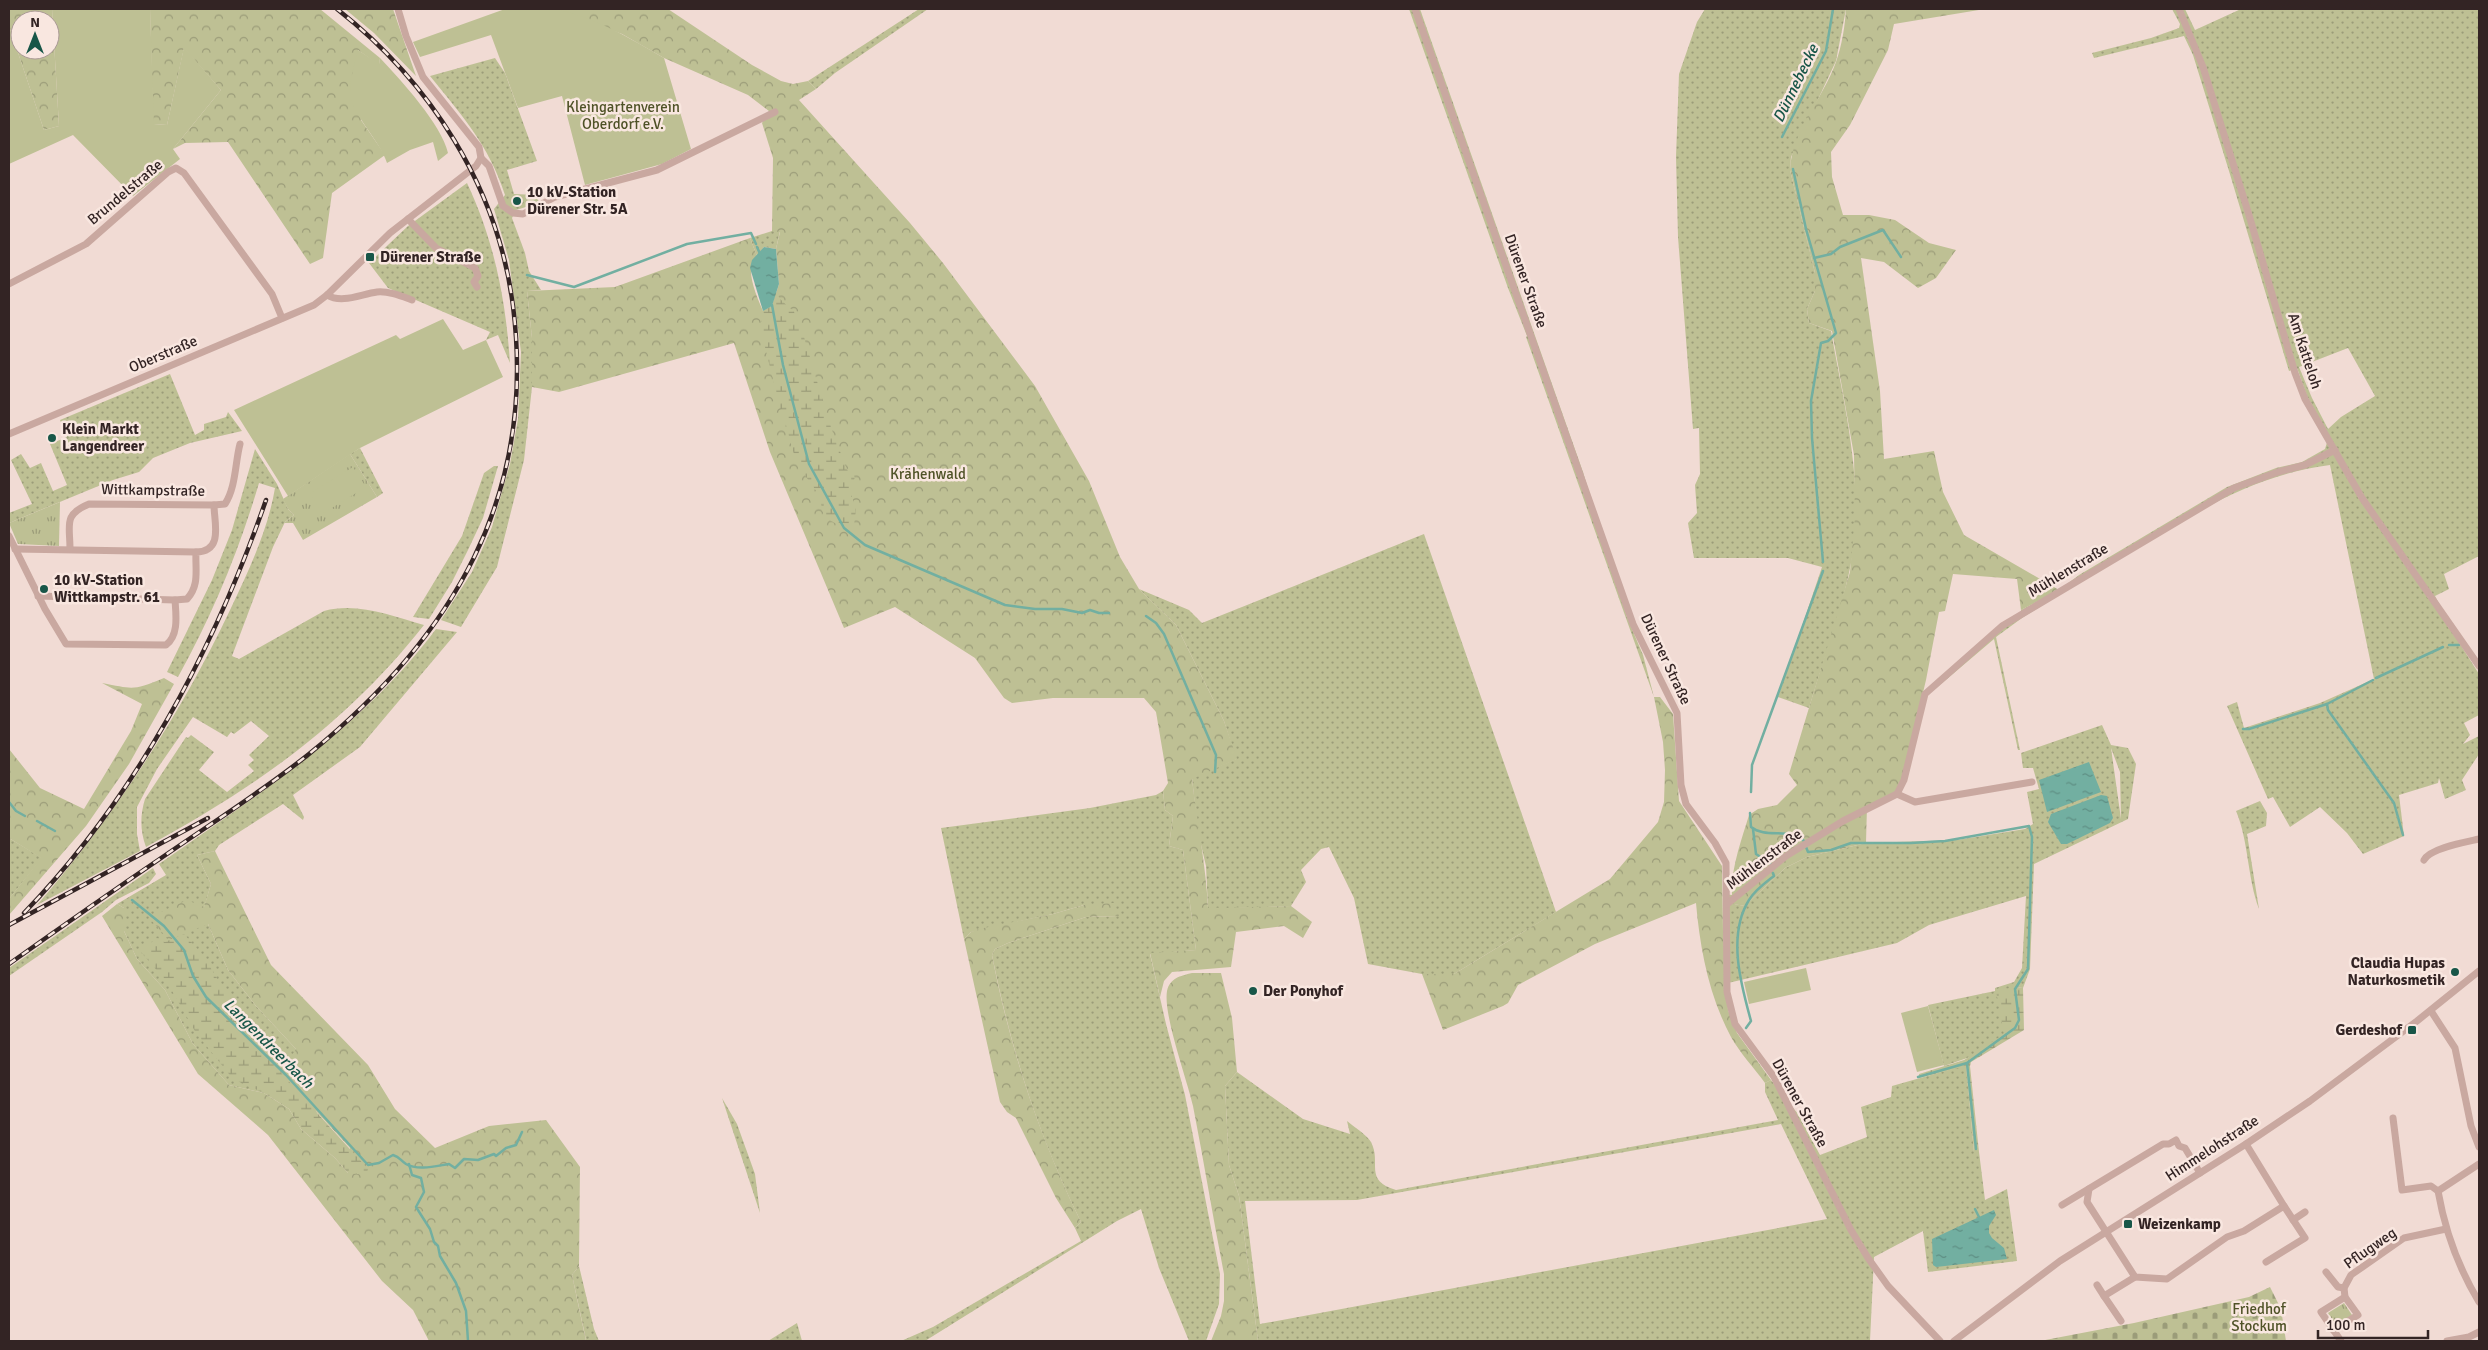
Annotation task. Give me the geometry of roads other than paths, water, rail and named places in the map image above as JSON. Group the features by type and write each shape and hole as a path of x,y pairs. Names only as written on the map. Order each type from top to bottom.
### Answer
{"street":[{"path":"398,9 406,36 424,77 479,147 481,158 489,166 504,206 513,213 523,214 555,197 657,170 775,112"},
{"name":"Dürener Straße","path":"1415,9 1633,624 1677,714 1684,798 1693,816 1715,843 1726,863 1727,992 1735,1024 1774,1077 1851,1230 1868,1258 1888,1286 1940,1341"},
{"name":"Am Katteloh","path":"2179,9 2203,67 2295,373 2305,399 2367,505 2479,666"},
{"name":"Oberstraße","path":"9,434 314,305 327,295 373,247 476,166 481,158"},
{"name":"Brundelstraße","path":"9,284 86,244 168,172 176,168 184,173 272,294 282,318"},
{"path":"408,219 436,248 475,268 478,276 474,282 477,287"},
{"path":"327,295 339,299 378,292 412,300"},
{"name":"Wittkampstraße","path":"70,549 70,515 74,510 89,504 225,504 233,486 234,468 240,444"},
{"name":"Mühlenstraße","path":"1727,904 1786,856 1843,821 1897,794 1904,780 1925,694 2002,626 2234,488 2278,472 2305,465 2335,450"},
{"name":"Wittkampstraße","path":"196,552 208,549 215,541 217,523 214,505"},
{"path":"9,536 38,596 66,644 162,646 169,644 176,622 175,600"},
{"path":"15,549 196,552 198,575 194,588 187,599 38,596"},
{"path":"1897,794 1915,802 2032,782"},
{"path":"2424,860 2426,855 2479,839"},
{"name":"Himmelohstraße","path":"1954,1341 2032,1280 2104,1232 2246,1144 2334,1084 2479,971"},
{"path":"2430,1011 2455,1048 2471,1126 2479,1147"},
{"path":"2393,1118 2402,1190 2431,1186 2438,1191 2453,1252 2479,1302"},
{"path":"2062,1205 2162,1144 2169,1144 2176,1140 2179,1146 2185,1148 2200,1173"},
{"path":"2246,1144 2305,1238 2266,1262"},
{"path":"2438,1191 2479,1164"},
{"path":"2089,1188 2087,1202 2104,1232 2135,1277"},
{"path":"2104,1296 2135,1277 2167,1279 2227,1237 2244,1231 2284,1206"},
{"path":"2293,1220 2305,1212"},
{"name":"Pflugweg","path":"2333,1330 2358,1316 2345,1297 2344,1288 2351,1275 2404,1238 2446,1229"},
{"name":"Pflugweg","path":"2326,1272 2338,1287 2344,1288"},
{"path":"2097,1285 2121,1320"},
{"path":"2341,1341 2321,1312 2345,1297"},
{"path":"2447,1341 2469,1337 2479,1332"}],"water":[{"path":"764,247 776,249 779,284 772,306 763,311 750,268 752,260"},
{"path":"2089,762 2101,792 2047,812 2039,780"},
{"path":"2101,795 2107,796 2113,818 2110,823 2067,844 2061,844 2048,822 2051,814"},
{"path":"1994,1210 1996,1215 1989,1226 1989,1233 2004,1248 2007,1259 1936,1267 1933,1265 1932,1239"}],"waterway":[{"name":"Dünnebecke","path":"1782,137 1826,51 1833,9"},
{"path":"1793,169 1806,229 1836,333 1828,341 1821,343 1811,401 1812,438 1823,562"},
{"path":"1814,258 1831,254 1840,247 1883,230 1901,257"},
{"path":"527,275 574,287 687,244 751,233 756,244"},
{"path":"757,247 761,256"},
{"path":"772,305 783,365 809,464 844,528 865,545 1005,605 1035,609 1062,609 1082,613 1090,610 1099,613 1109,613"},
{"path":"1751,792 1752,765 1823,571"},
{"path":"1146,616 1156,623 1164,634 1216,755 1215,772"},
{"path":"2449,645 2459,645"},
{"path":"2376,678 2443,647"},
{"path":"2243,729 2249,729 2327,704 2373,680"},
{"path":"2327,704 2328,710 2394,803 2403,835"},
{"name":"Langendreerbach","path":"9,802 16,811 25,816"},
{"path":"1750,813 1751,827 1764,832 1792,835 1804,841"},
{"name":"Langendreerbach","path":"37,821 55,831"},
{"path":"1806,847 1808,852 1831,850 1851,843 1945,841 2029,826 2032,837 2028,969 2015,989 2019,1020 2015,1028 1967,1063 1918,1077"},
{"path":"1753,829 1756,854 1771,864"},
{"path":"1746,1028 1751,1021 1740,976 1737,944 1739,929 1742,914 1751,896 1774,876 1773,873"},
{"name":"Langendreerbach","path":"132,900 164,926 184,950 193,976 206,997 286,1075 368,1165 379,1163 393,1155 411,1166 427,1167 449,1164 455,1168 464,1159 478,1160 494,1154 496,1156 506,1148 516,1145 522,1132"},
{"path":"1967,1063 1976,1149"},
{"name":"Langendreerbach","path":"409,1164 412,1175 421,1178 424,1192 416,1207 430,1229 434,1242 438,1246 440,1256 456,1283 466,1311 468,1341"},
{"path":"1975,1209 1980,1219"}],"railway":[{"path":"9,964 275,780 309,754 360,709 405,661 443,611 474,557 497,500 512,440 517,375 513,306 505,262 492,220 475,179 454,140 430,104 402,69 371,38 337,9"},
{"path":"24,913 64,868 101,821 136,771 167,720 222,612 266,500"},
{"path":"9,925 208,818"}],"place":[{"name":"10 kV-Station Dürener Str. 5A","path":"517,201"},
{"name":"Dürener Straße","path":"370,257"},
{"name":"Klein Markt Langendreer","path":"52,438"},
{"name":"10 kV-Station Wittkampstr. 61","path":"44,589"},
{"name":"Claudia Hupas Naturkosmetik","path":"2455,972"},
{"name":"Der Ponyhof","path":"1253,991"},
{"name":"Gerdeshof","path":"2412,1030"},
{"name":"Weizenkamp","path":"2128,1224"}],"park label":[{"name":"Kleingartenverein Oberdorf e.V.","path":"623,116"},
{"name":"Krähenwald","path":"928,474"},
{"name":"Friedhof Stockum","path":"2259,1318"}]}
